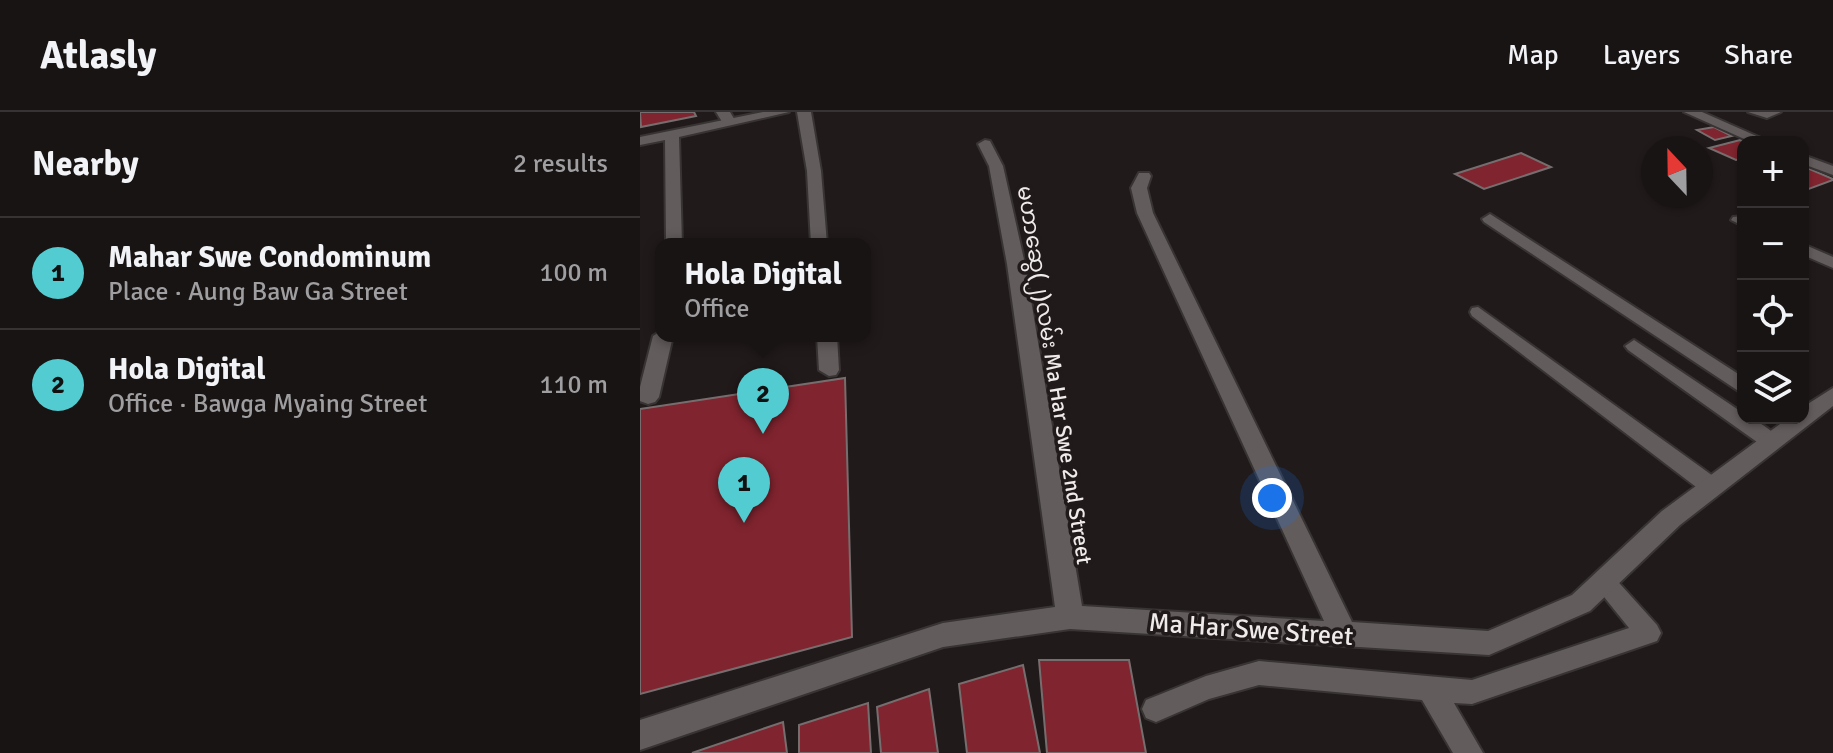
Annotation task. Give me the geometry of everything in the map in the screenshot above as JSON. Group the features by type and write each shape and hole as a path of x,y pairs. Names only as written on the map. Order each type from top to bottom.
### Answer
{"street":[{"path":"640,141 726,117 782,112"},
{"path":"804,112 814,171 819,238"},
{"path":"1691,112 1749,136"},
{"path":"672,134 674,238"},
{"name":"မဟာဆွေ(၂)လမ်း Ma Har Swe 2nd Street","path":"985,144 996,166 1016,264 1070,617"},
{"path":"1809,161 1833,171"},
{"path":"1144,176 1139,188 1145,213 1345,636"},
{"path":"1490,219 1737,383"},
{"path":"1809,252 1833,263"},
{"path":"648,397 662,342"},
{"path":"827,342 829,370"},
{"name":"Ma Har Swe Street","path":"1809,411 1833,395"},
{"name":"Ma Har Swe Street","path":"640,735 943,635 1070,617 1489,643 1581,603 1671,518 1792,424"}],"lane":[{"path":"1754,112 1775,112"},
{"path":"1478,312 1712,487"},
{"path":"1634,346 1771,442"},
{"path":"1156,709 1206,688 1259,673 1472,692 1648,633 1604,582"},
{"path":"1430,688 1469,753"}],"building":[{"path":"640,112 694,112 696,116 641,127"},
{"path":"1714,127 1732,136 1715,140 1713,136 1697,130"},
{"path":"1737,141 1737,160 1713,150 1713,147"},
{"path":"1521,153 1551,167 1484,189 1455,174"},
{"path":"1809,169 1833,179 1809,189"},
{"path":"845,378 852,637 640,694 640,409"},
{"path":"1039,660 1129,660 1146,753 1047,753"},
{"path":"1023,665 1040,753 967,753 959,684"},
{"path":"929,689 938,753 881,753 877,707"},
{"path":"868,703 871,753 799,753 799,725"},
{"path":"783,722 787,753 692,753"}],"place":[{"name":"Hola Digital","path":"763,434"},
{"name":"Mahar Swe Condominum","path":"744,523"}]}
